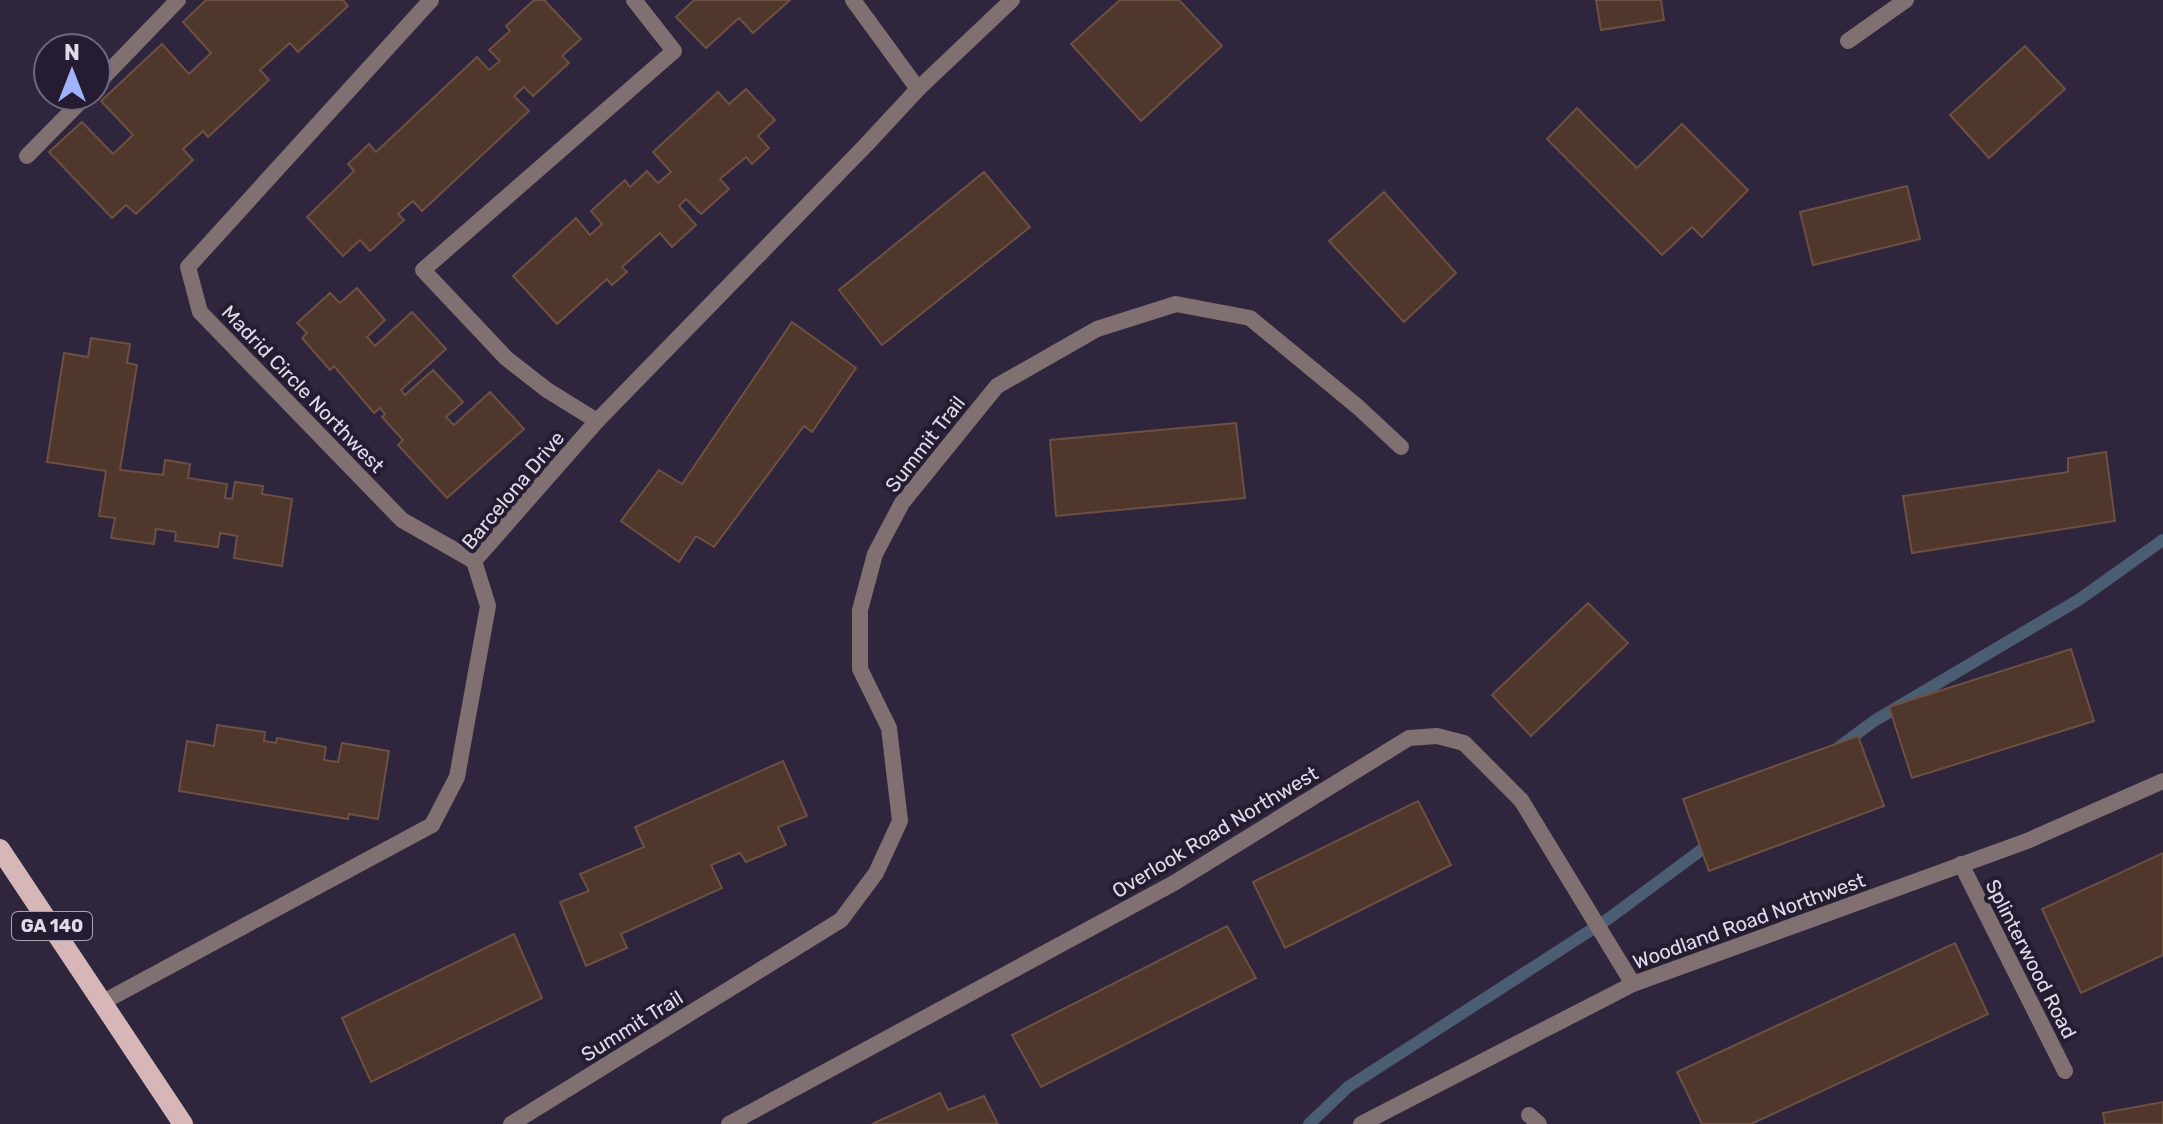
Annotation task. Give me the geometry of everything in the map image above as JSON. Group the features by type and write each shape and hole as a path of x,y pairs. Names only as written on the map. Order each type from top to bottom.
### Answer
{"main road":[{"name":"GA 140","path":"0,849 183,1124"}],"street":[{"path":"112,68 178,0"},
{"name":"Madrid Circle Northwest","path":"431,0 188,267 200,312 253,367 402,520 474,561"},
{"path":"597,421 547,390 506,358 423,270 674,51 634,0"},
{"path":"853,0 918,89"},
{"name":"Barcelona Drive","path":"103,1002 432,825 457,777 488,606 474,561 597,421 918,89 1012,0"},
{"path":"1848,41 1906,0"},
{"path":"27,156 70,112"},
{"name":"Summit Trail","path":"511,1124 841,920 876,873 900,821 889,728 860,669 860,610 875,554 902,503 997,386 1097,329 1176,304 1250,318 1358,407 1401,447"},
{"name":"Overlook Road Northwest","path":"729,1124 1174,883 1409,738 1437,736 1464,743 1521,800 1633,984"},
{"name":"Woodland Road Northwest","path":"1361,1124 1633,984 2027,841 2163,781"},
{"name":"Splinterwood Road","path":"1961,864 2065,1071"}],"building":[{"path":"206,0 343,0 348,6 298,52 290,43 260,70 269,80 208,137 203,131 183,149 193,160 136,214 126,205 112,218 49,152 82,122 113,154 133,135 111,112 112,91 162,44 189,74 211,53 183,22"},
{"path":"534,0 544,0 581,39 562,56 569,63 533,96 524,87 514,96 529,111 422,211 413,201 398,214 404,220 370,251 360,240 343,256 307,217 354,171 348,164 369,144 376,152 477,57 489,70 500,61 489,50 510,31 506,26"},
{"path":"694,0 790,0 753,33 739,18 706,48 676,17"},
{"path":"1120,0 1179,0 1222,46 1141,121 1071,44"},
{"path":"1596,0 1661,0 1664,20 1601,30"},
{"path":"2025,46 2065,89 1989,158 1950,115"},
{"path":"746,89 775,120 758,136 769,148 752,164 746,157 720,179 729,189 701,214 686,199 679,206 696,225 672,247 660,233 622,267 627,272 612,285 607,279 557,324 513,276 576,218 590,235 602,224 591,211 625,180 630,187 647,171 658,183 671,172 653,152 718,92 729,104"},
{"path":"1577,108 1637,168 1682,124 1748,190 1702,237 1692,227 1662,255 1547,139"},
{"path":"984,172 1030,227 882,345 839,290"},
{"path":"1907,186 1920,239 1813,265 1800,212"},
{"path":"1384,192 1456,273 1404,322 1329,241"},
{"path":"357,288 385,320 367,337 375,346 412,312 446,349 401,390 405,395 433,370 463,402 446,417 454,425 490,392 524,429 447,498 398,445 403,440 382,417 385,414 380,408 374,413 334,366 330,370 302,338 307,333 297,323 330,293 340,303"},
{"path":"792,322 856,368 812,432 804,426 714,547 696,536 679,562 621,521 659,470 682,484"},
{"path":"91,338 130,344 127,363 137,365 120,470 163,475 165,460 190,464 188,478 227,484 225,498 232,499 235,482 263,486 262,494 292,499 282,566 234,558 237,536 220,533 218,547 175,541 176,532 156,529 154,544 111,538 115,518 99,516 106,471 47,462 64,353 88,357"},
{"path":"1236,423 1245,498 1056,516 1050,440"},
{"path":"2106,452 2115,521 1912,553 1903,496 2068,472 2068,458"},
{"path":"1588,603 1628,643 1531,736 1492,695"},
{"path":"2071,649 2094,721 1912,778 1889,707"},
{"path":"217,725 265,732 264,741 276,743 277,738 326,747 324,760 338,762 342,743 389,751 378,819 349,814 348,819 179,791 187,741 214,746"},
{"path":"1858,736 1884,806 1709,871 1683,799"},
{"path":"783,761 807,816 778,827 786,845 746,862 740,853 711,865 722,888 621,934 627,948 586,966 560,902 589,891 580,874 644,847 635,827"},
{"path":"1418,801 1451,865 1285,948 1253,882"},
{"path":"2163,853 2163,955 2081,993 2042,909"},
{"path":"1227,926 1256,978 1041,1087 1012,1035"},
{"path":"514,934 542,998 371,1082 342,1018"},
{"path":"1955,943 1988,1014 1751,1124 1702,1124 1677,1072"},
{"path":"940,1093 948,1110 984,1096 998,1124 872,1124"},
{"path":"2163,1102 2163,1124 2105,1124 2103,1113"}],"waterway":[{"path":"1839,747 1874,721 2080,599 2163,540"},
{"path":"1309,1124 1348,1087 1608,919 1712,842"}]}
